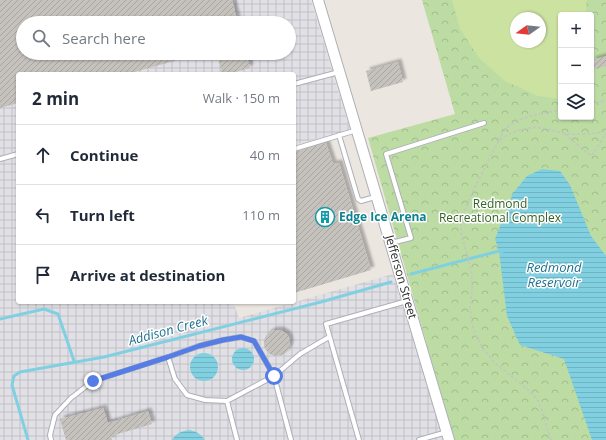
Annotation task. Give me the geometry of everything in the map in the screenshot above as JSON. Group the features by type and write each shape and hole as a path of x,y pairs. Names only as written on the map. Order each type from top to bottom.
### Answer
{"street":[{"name":"Jefferson Street","path":"318,0 448,436"}],"lane":[{"path":"296,83 340,72"},
{"path":"391,243 411,238 386,154 484,123"},
{"path":"296,148 357,130"},
{"path":"339,136 358,199 361,201 377,196"},
{"path":"0,159 16,155"},
{"path":"359,440 326,324 408,300"},
{"path":"51,440 50,435 55,415 71,398 93,381 199,346 241,337 254,341 274,376 291,440"},
{"path":"168,357 175,379 187,395 205,400 227,401 274,376 300,354 329,337"},
{"path":"227,401 237,440"},
{"path":"419,440 448,436"}],"path":[{"path":"594,103 606,100"},
{"path":"550,440 538,402 533,394 495,363 484,350 476,334 471,320 470,307 472,274 461,232 461,224 463,214 474,189 505,129 515,122 533,116 558,111"},
{"path":"498,142 504,137 513,133 531,128 541,128 565,134 606,131"},
{"path":"565,134 591,156 606,134"}],"shaded area":[{"path":"0,0 311,0 350,130 296,144 296,72 16,72 16,304 234,304 239,318 288,304 296,304 296,302 393,274 444,440 0,440"}],"green space":[{"name":"Redmond Recreational Complex","path":"422,0 606,0 606,440 454,440 368,138 455,114"},
{"path":"452,0 587,0 585,12 558,12 558,99 538,96 505,81 479,58 460,29"}],"water":[{"name":"Redmond Reservoir","path":"542,169 560,171 570,185 591,236 606,256 606,440 592,440 564,359 520,345 507,316 499,251 495,239 513,193 527,176"},
{"path":"243,348 251,351 254,359 251,367 243,370 235,367 232,359 235,351"},
{"path":"204,353 214,357 218,367 214,377 204,381 194,377 190,367 194,357"},
{"path":"189,430 198,433 205,440 172,440 179,433"}],"building":[{"path":"0,0 232,0 236,16 16,16 16,60 178,60 134,72 16,72 16,104 0,108"},
{"path":"606,56 606,66 595,69 594,59"},
{"path":"219,60 248,60 250,68 235,72 222,72"},
{"path":"398,62 403,82 371,91 366,71"},
{"name":"Edge Ice Arena","path":"326,143 333,164 339,163 371,270 296,292 296,151"},
{"path":"277,330 286,334 290,343 286,352 277,356 268,352 264,343 268,334"},
{"path":"103,408 108,423 148,411 152,424 111,436 112,440 66,440 60,419"}],"waterway":[{"name":"Addison Creek","path":"411,274 499,251 502,253"},
{"name":"Addison Creek","path":"28,440 12,385 14,376 20,372 104,357 321,302 391,282"},
{"path":"0,319 44,309 58,314 74,361"}],"place":[{"name":"Edge Ice Arena","path":"325,217"}],"route":[{"path":"93,381 199,346 241,337 254,341 274,376"}]}
